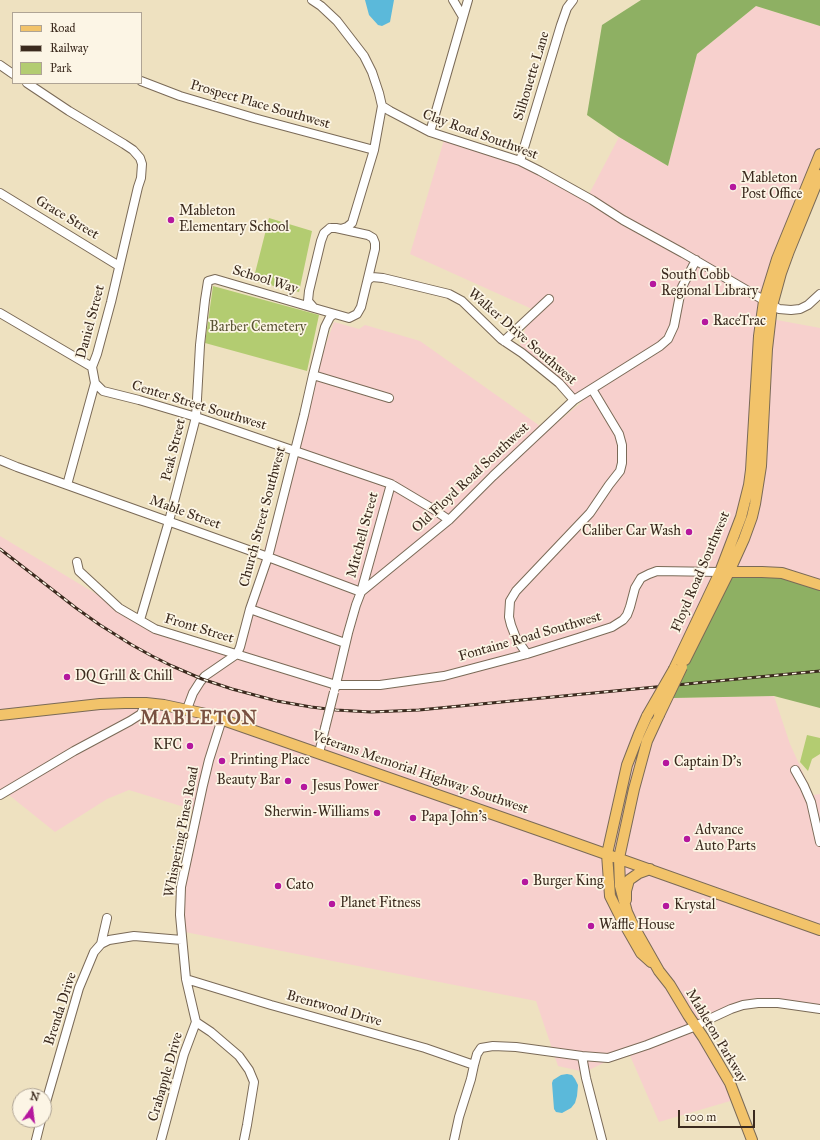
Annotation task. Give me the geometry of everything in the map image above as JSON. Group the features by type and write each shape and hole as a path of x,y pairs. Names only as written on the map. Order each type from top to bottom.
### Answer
{"main road":[{"name":"Floyd Road Southwest","path":"619,858 637,776 647,741 678,668 724,572 744,539 752,517 761,466 768,303 777,259 820,154"},
{"name":"Floyd Road Southwest","path":"768,303 820,175"},
{"name":"Fontaine Road Southwest","path":"724,572 782,573 820,585"},
{"name":"Floyd Road Southwest","path":"607,854 627,765 648,716 678,668"},
{"name":"Veterans Memorial Highway Southwest","path":"0,715 100,704 146,703 187,709 222,719 320,753 820,930"},
{"name":"Mableton Parkway","path":"607,854 610,896 621,918 641,953 659,971 670,985 730,1083 752,1140"},
{"name":"Mableton Parkway","path":"619,858 620,886 627,912 659,971"},
{"path":"627,912 626,891 629,880 639,873 650,869"}],"street":[{"path":"312,0 337,21 364,56 372,72 382,106 374,150 352,222 347,227 341,229"},
{"path":"453,0 463,17"},
{"path":"430,132 468,0"},
{"name":"Silhouette Lane","path":"520,161 561,25 567,8 573,0"},
{"path":"0,66 12,73"},
{"name":"Prospect Place Southwest","path":"142,81 180,96 254,118 374,150"},
{"name":"Daniel Street","path":"29,84 133,150 140,158 142,164 141,178 111,302 92,367 95,383 67,485"},
{"name":"Clay Road Southwest","path":"382,106 430,132 520,161 540,171 768,303"},
{"name":"Grace Street","path":"0,193 119,266"},
{"path":"352,222 360,233"},
{"path":"330,228 360,233 373,238 375,243 375,249 361,307 356,314 349,318 314,308 308,301 309,291 324,233 330,228"},
{"name":"Old Floyd Road Southwest","path":"361,592 449,520 493,476 574,400 660,346 668,339 674,326 682,286 696,260"},
{"path":"371,265 373,271 383,278"},
{"name":"Walker Drive Southwest","path":"368,280 372,277 383,278 449,294 462,301 504,341 538,365 559,383 574,400"},
{"name":"School Way","path":"208,281 215,279 314,308"},
{"name":"Peak Street","path":"140,620 169,521 196,417 200,345 208,281"},
{"path":"290,302 298,301 305,297 309,291"},
{"path":"768,303 779,310 800,309 808,305 820,294"},
{"path":"504,341 549,299"},
{"path":"322,311 324,315 325,327"},
{"path":"0,313 92,367"},
{"name":"Church Street Southwest","path":"237,654 250,609 268,557 308,401 325,327 330,317 334,314"},
{"path":"313,375 389,398"},
{"name":"Center Street Southwest","path":"95,383 103,391 140,400 196,417 390,484 449,520"},
{"path":"527,654 516,638 511,626 509,617 510,601 516,591 590,513 608,485 620,471 622,463 622,445 619,434 592,389"},
{"name":"Mable Street","path":"0,460 361,592"},
{"name":"Mitchell Street","path":"361,592 390,484"},
{"name":"Front Street","path":"77,562 79,571 101,593 119,608 155,628 237,654 335,688"},
{"name":"Fontaine Road Southwest","path":"335,688 380,685 444,676 527,654 618,624 627,615 638,582 641,578 649,574 657,571 724,572"},
{"path":"320,753 346,643 361,592"},
{"path":"250,609 346,643"},
{"path":"187,709 193,693 200,682 237,654"},
{"path":"0,795 74,751 130,721 141,714 146,703"},
{"name":"Whispering Pines Road","path":"196,1022 186,979 180,915 181,886 208,764 222,719"},
{"path":"795,770 811,802 820,842"},
{"name":"Brenda Drive","path":"50,1088 79,988 94,952 101,944 107,918"},
{"path":"101,944 109,940 134,936 182,940"},
{"name":"Brentwood Drive","path":"186,979 278,1007 425,1048 474,1065"},
{"path":"454,1140 474,1065 481,1048 493,1046 516,1047 608,1058 696,1026 731,1009 758,1003 778,1003 820,1009"},
{"path":"196,1022 211,1032 239,1056 249,1070 254,1082 244,1140"},
{"name":"Crabapple Drive","path":"161,1140 184,1054 196,1022"},
{"path":"582,1056 602,1140"},
{"path":"36,1140 39,1128"}],"shaded area":[{"path":"756,6 820,26 820,173 766,318 820,328 820,585 673,698 774,696 790,744 813,795 820,794 820,1006 766,998 757,1003 694,1022 737,1099 659,1122 628,1051 585,1072 558,1066 536,1001 185,932 182,890 197,811 129,790 107,799 55,832 4,791 0,792 0,536 146,624 235,650 313,380 334,322 359,329 365,325 420,341 547,431 582,402 554,374 520,345 532,309 410,254 444,140 521,157 549,182 587,198 619,137 668,166 697,54"}],"green space":[{"path":"641,0 820,0 820,26 756,6 697,54 668,166 619,137 587,115 602,25"},
{"path":"269,218 312,231 299,292 253,281"},
{"name":"Barber Cemetery","path":"213,286 319,315 307,371 205,343"},
{"path":"749,571 820,585 820,708 774,696 673,698 684,669 728,573"},
{"path":"807,735 820,738 820,754 812,759 808,771 800,762"}],"water":[{"path":"365,0 394,0 390,22 382,26 378,25 369,15"},
{"path":"561,1075 572,1075 578,1085 575,1103 571,1108 562,1113 556,1112 554,1109 552,1083 553,1080"}],"railway":[{"path":"0,549 100,625 152,656 202,679 232,689 277,701 311,707 371,712 419,710 820,671"}],"place":[{"name":"Mableton Post Office","path":"733,187"},
{"name":"Mableton Elementary School","path":"171,220"},
{"name":"South Cobb Regional Library","path":"653,284"},
{"name":"RaceTrac","path":"705,322"},
{"name":"Caliber Car Wash","path":"689,532"},
{"name":"DQ Grill & Chill","path":"67,677"},
{"name":"KFC","path":"190,746"},
{"name":"Printing Place","path":"222,761"},
{"name":"Captain D's","path":"666,763"},
{"name":"Beauty Bar","path":"288,781"},
{"name":"Jesus Power","path":"304,787"},
{"name":"Sherwin-Williams","path":"377,813"},
{"name":"Papa John's","path":"413,818"},
{"name":"Advance Auto Parts","path":"687,839"},
{"name":"Burger King","path":"525,882"},
{"name":"Cato","path":"278,886"},
{"name":"Planet Fitness","path":"332,904"},
{"name":"Krystal","path":"666,906"},
{"name":"Waffle House","path":"591,926"}],"district":[{"name":"MABLETON","path":"199,720"}]}
